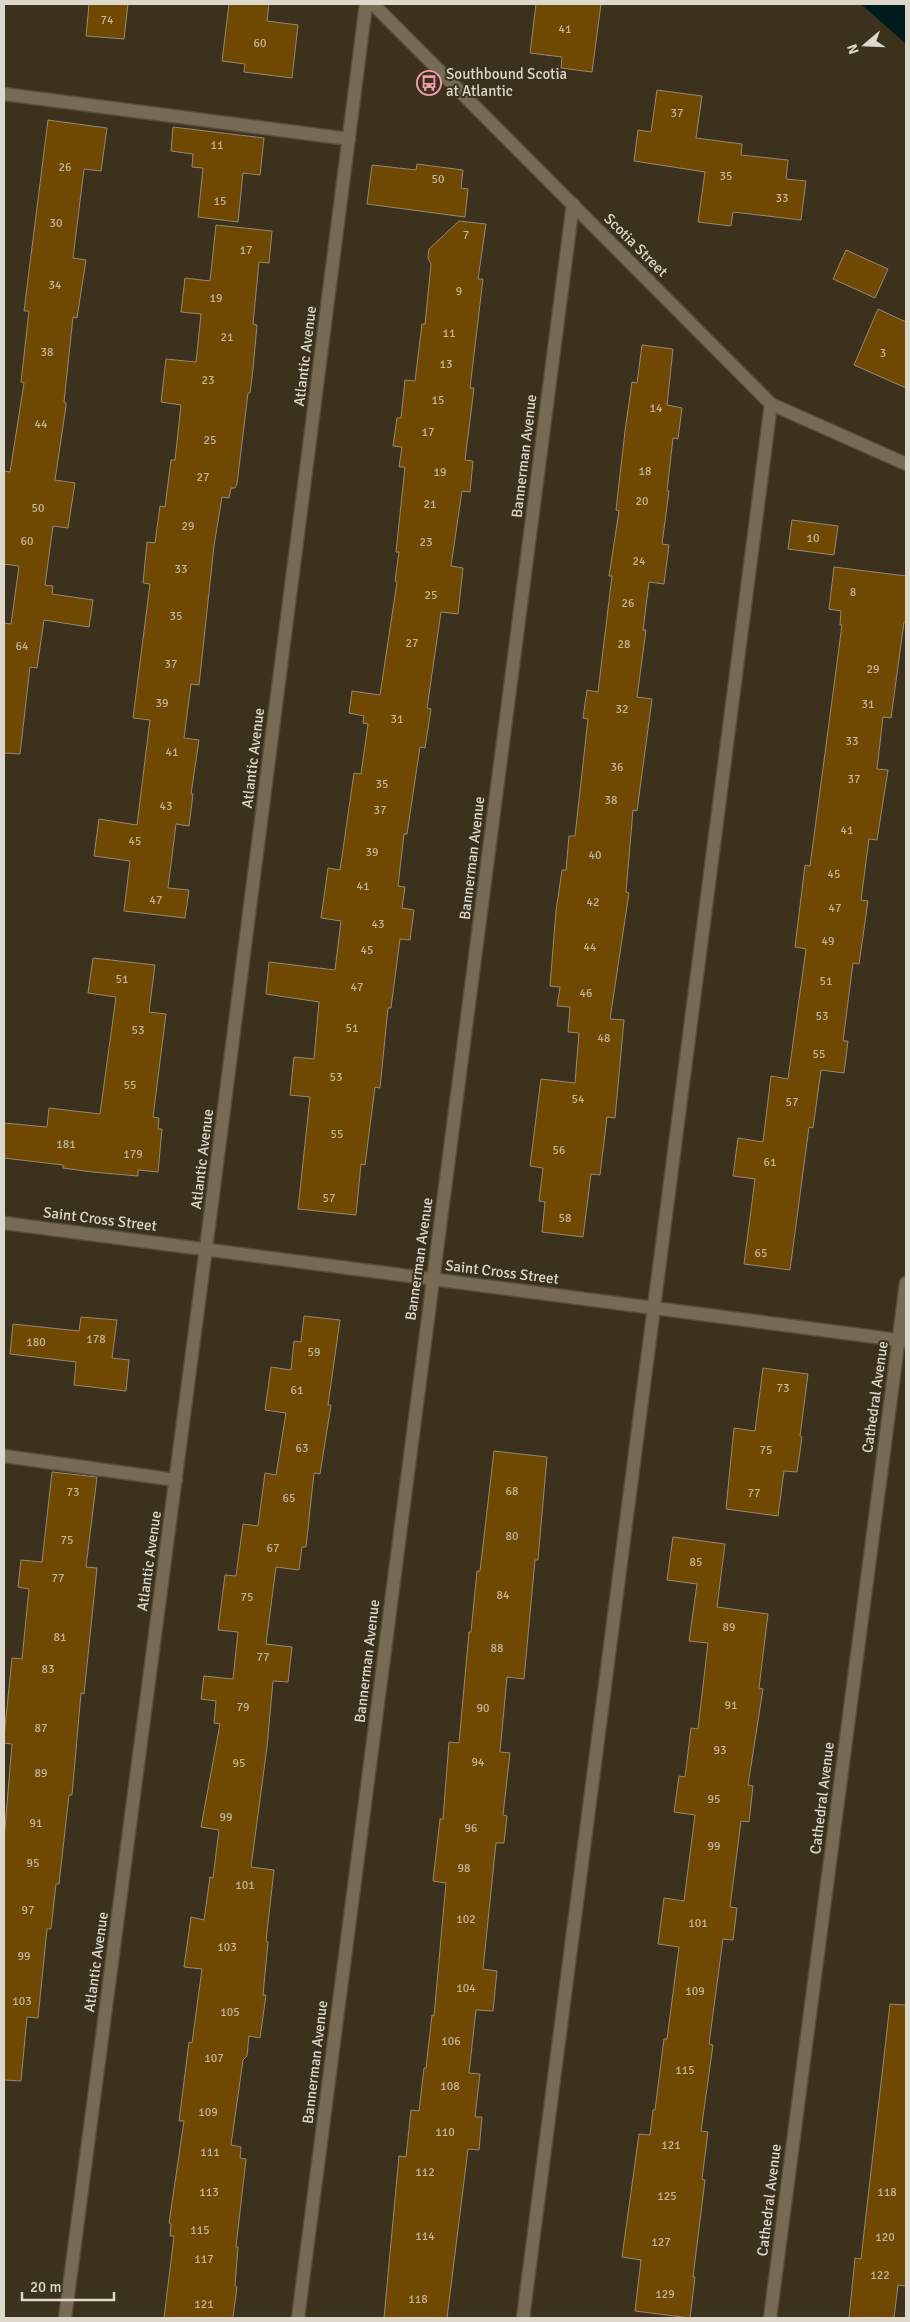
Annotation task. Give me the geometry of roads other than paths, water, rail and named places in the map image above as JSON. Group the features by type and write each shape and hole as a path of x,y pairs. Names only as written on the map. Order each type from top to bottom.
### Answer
{"street":[{"name":"Atlantic Avenue","path":"65,2318 206,1250 366,4"},
{"name":"Scotia Street","path":"373,4 771,404 906,464"},
{"path":"4,94 349,139"},
{"name":"Bannerman Avenue","path":"298,2318 573,204"},
{"path":"523,2318 771,404"},
{"name":"Saint Cross Street","path":"4,1223 903,1340"},
{"name":"Cathedral Avenue","path":"770,2318 903,1340 906,1283"},
{"path":"4,1456 176,1480"}],"water":[{"path":"861,4 906,4 906,44"}],"place":[{"name":"Southbound Scotia at Atlantic","path":"429,83"}]}
